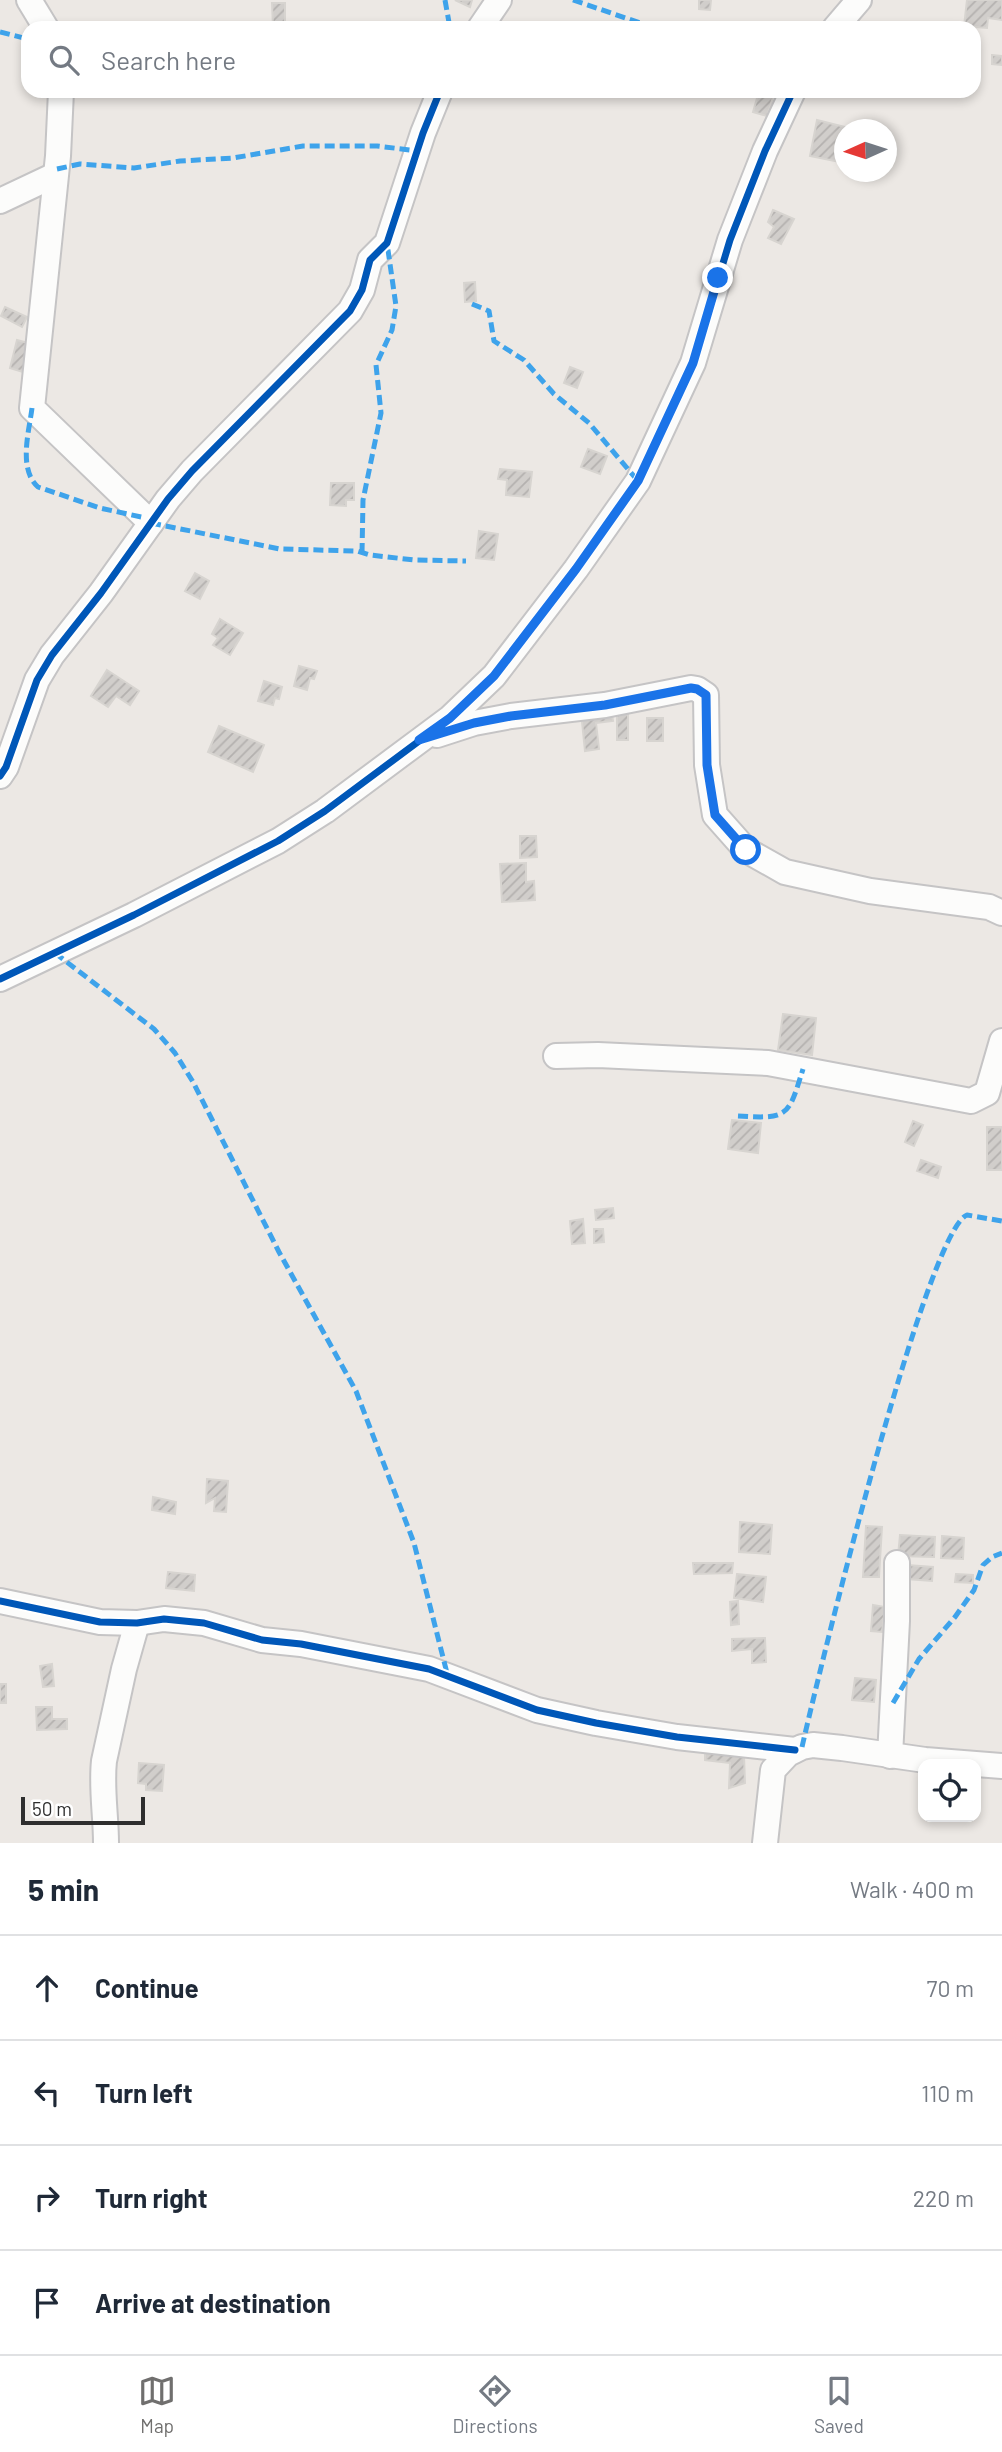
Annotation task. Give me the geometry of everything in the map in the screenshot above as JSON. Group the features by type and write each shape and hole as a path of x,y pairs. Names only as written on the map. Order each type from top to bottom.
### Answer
{"street":[{"path":"29,0 42,21"},
{"path":"485,21 499,0"},
{"path":"841,21 859,0"},
{"path":"61,98 32,408 152,523"},
{"path":"0,776 6,767 37,680 52,655 192,471 356,302 370,260 387,243 437,98"},
{"path":"0,979 135,915 278,841 325,811 450,718 494,676 576,569 638,481 693,363 730,240 765,151 790,98"},
{"path":"0,201 55,176"},
{"path":"419,740 474,723 511,716 605,705 697,689 706,695 707,765 715,815 746,850 785,872 870,891 989,907 1002,913"},
{"path":"556,1056 598,1055 768,1063 971,1101 987,1093 1002,1041"},
{"path":"890,1756 897,1621 897,1563"},
{"path":"0,1601 100,1622 137,1623 164,1619 204,1623 262,1640 301,1644 420,1667 537,1710 677,1737 795,1749 813,1745 890,1756 1002,1766"},
{"path":"106,1843 102,1775 124,1669 137,1623"},
{"path":"765,1843 771,1777 778,1764 795,1749"}],"building":[{"path":"455,0 472,0 470,7"},
{"path":"699,0 711,0 710,10 699,9"},
{"path":"967,0 1002,0 1002,20 988,18 987,28 981,27 981,21 965,21"},
{"path":"272,3 285,3 285,21 273,21"},
{"path":"992,55 1002,56 1002,65 992,64"},
{"path":"757,98 773,98 767,116 753,112"},
{"path":"817,120 834,124 834,161 810,156"},
{"path":"773,210 794,219 781,244 768,238 774,227 768,222"},
{"path":"475,282 476,301 465,302 464,283"},
{"path":"5,307 27,317 22,327 1,316"},
{"path":"17,340 32,344 23,372 10,368"},
{"path":"570,367 583,372 577,388 564,383"},
{"path":"588,449 607,456 600,474 581,467"},
{"path":"500,469 532,472 529,497 506,495 507,480 498,479"},
{"path":"331,483 354,483 354,500 346,500 346,506 330,505"},
{"path":"479,531 498,534 494,560 476,558"},
{"path":"195,573 209,581 200,599 185,591"},
{"path":"220,619 243,633 230,655 213,645 218,638 212,634"},
{"path":"299,666 317,671 314,679 310,678 307,690 294,686"},
{"path":"107,670 139,691 130,705 116,696 108,707 91,696"},
{"path":"264,681 282,687 279,699 275,698 273,705 258,701"},
{"path":"611,708 613,721 596,723 599,749 585,751 581,712"},
{"path":"617,712 628,712 628,740 617,740"},
{"path":"647,718 663,718 663,741 647,741"},
{"path":"219,726 264,745 253,772 208,752"},
{"path":"520,836 536,836 537,857 520,858"},
{"path":"526,863 526,882 534,881 535,900 502,902 500,864"},
{"path":"783,1014 816,1018 812,1055 778,1050"},
{"path":"732,1120 761,1123 758,1153 728,1149"},
{"path":"913,1121 923,1125 914,1146 905,1142"},
{"path":"987,1127 1002,1127 1002,1170 987,1170"},
{"path":"921,1160 941,1167 938,1178 917,1171"},
{"path":"613,1208 614,1218 596,1220 595,1210"},
{"path":"583,1219 585,1243 572,1244 570,1221"},
{"path":"594,1229 603,1229 604,1242 594,1243"},
{"path":"207,1479 228,1481 226,1512 214,1511 215,1498 206,1503"},
{"path":"153,1497 176,1502 175,1514 152,1510"},
{"path":"740,1522 772,1525 770,1554 739,1552"},
{"path":"866,1526 882,1527 879,1577 863,1577"},
{"path":"900,1535 935,1537 934,1557 898,1556"},
{"path":"942,1536 964,1538 963,1559 941,1558"},
{"path":"693,1563 733,1563 732,1573 694,1574"},
{"path":"907,1565 933,1567 932,1581 906,1579"},
{"path":"168,1572 195,1575 194,1591 166,1588"},
{"path":"737,1574 766,1577 763,1602 734,1598"},
{"path":"956,1574 973,1575 973,1583 955,1582"},
{"path":"738,1601 739,1624 731,1625 730,1602"},
{"path":"873,1605 885,1607 882,1632 871,1631"},
{"path":"765,1638 766,1662 752,1663 752,1649 732,1651 732,1639"},
{"path":"52,1664 54,1686 43,1687 40,1666"},
{"path":"855,1678 876,1680 874,1702 852,1700"},
{"path":"0,1684 6,1684 6,1703 0,1703"},
{"path":"36,1707 52,1707 52,1719 67,1719 67,1729 37,1730"},
{"path":"705,1751 744,1756 745,1783 729,1788 730,1763 705,1760"},
{"path":"139,1763 164,1765 162,1791 146,1790 146,1784 138,1783"}],"marked path":[{"path":"445,0 449,21"},
{"path":"573,0 634,21"},
{"path":"0,32 21,37"},
{"path":"57,169 80,164 134,168 180,161 233,158 303,146 377,146 418,151"},
{"path":"362,553 363,500 381,413 376,365 392,330 396,306 387,243"},
{"path":"472,304 489,311 494,341 524,360 554,394 589,423 638,481"},
{"path":"32,408 26,450 28,470 38,487 100,508 146,518"},
{"path":"151,523 280,549 357,551 414,560 466,561"},
{"path":"55,953 154,1029 175,1053 193,1082 279,1252 356,1391 414,1543 448,1677"},
{"path":"738,1116 768,1117 784,1112 794,1097 803,1069"},
{"path":"802,1747 875,1462 926,1296 949,1240 967,1215 1002,1221"},
{"path":"893,1703 919,1659 974,1590 983,1565 1002,1553"}],"cycle path":[{"path":"0,776 6,767 37,680 52,655 101,593 168,499 192,471 350,311 362,290 370,260 387,243 437,98"},
{"path":"0,979 134,915 278,841 325,811 450,718 494,676 576,569 638,481 693,363 730,240 765,151 790,98"},
{"path":"0,1601 100,1622 137,1623 164,1619 204,1623 262,1640 301,1644 429,1669 537,1710 596,1723 677,1737 795,1750"}],"route":[{"path":"718,278 693,363 638,481 576,569 494,676 450,718 419,740 474,723 511,716 605,705 697,689 706,695 707,765 715,815 746,850"}]}
